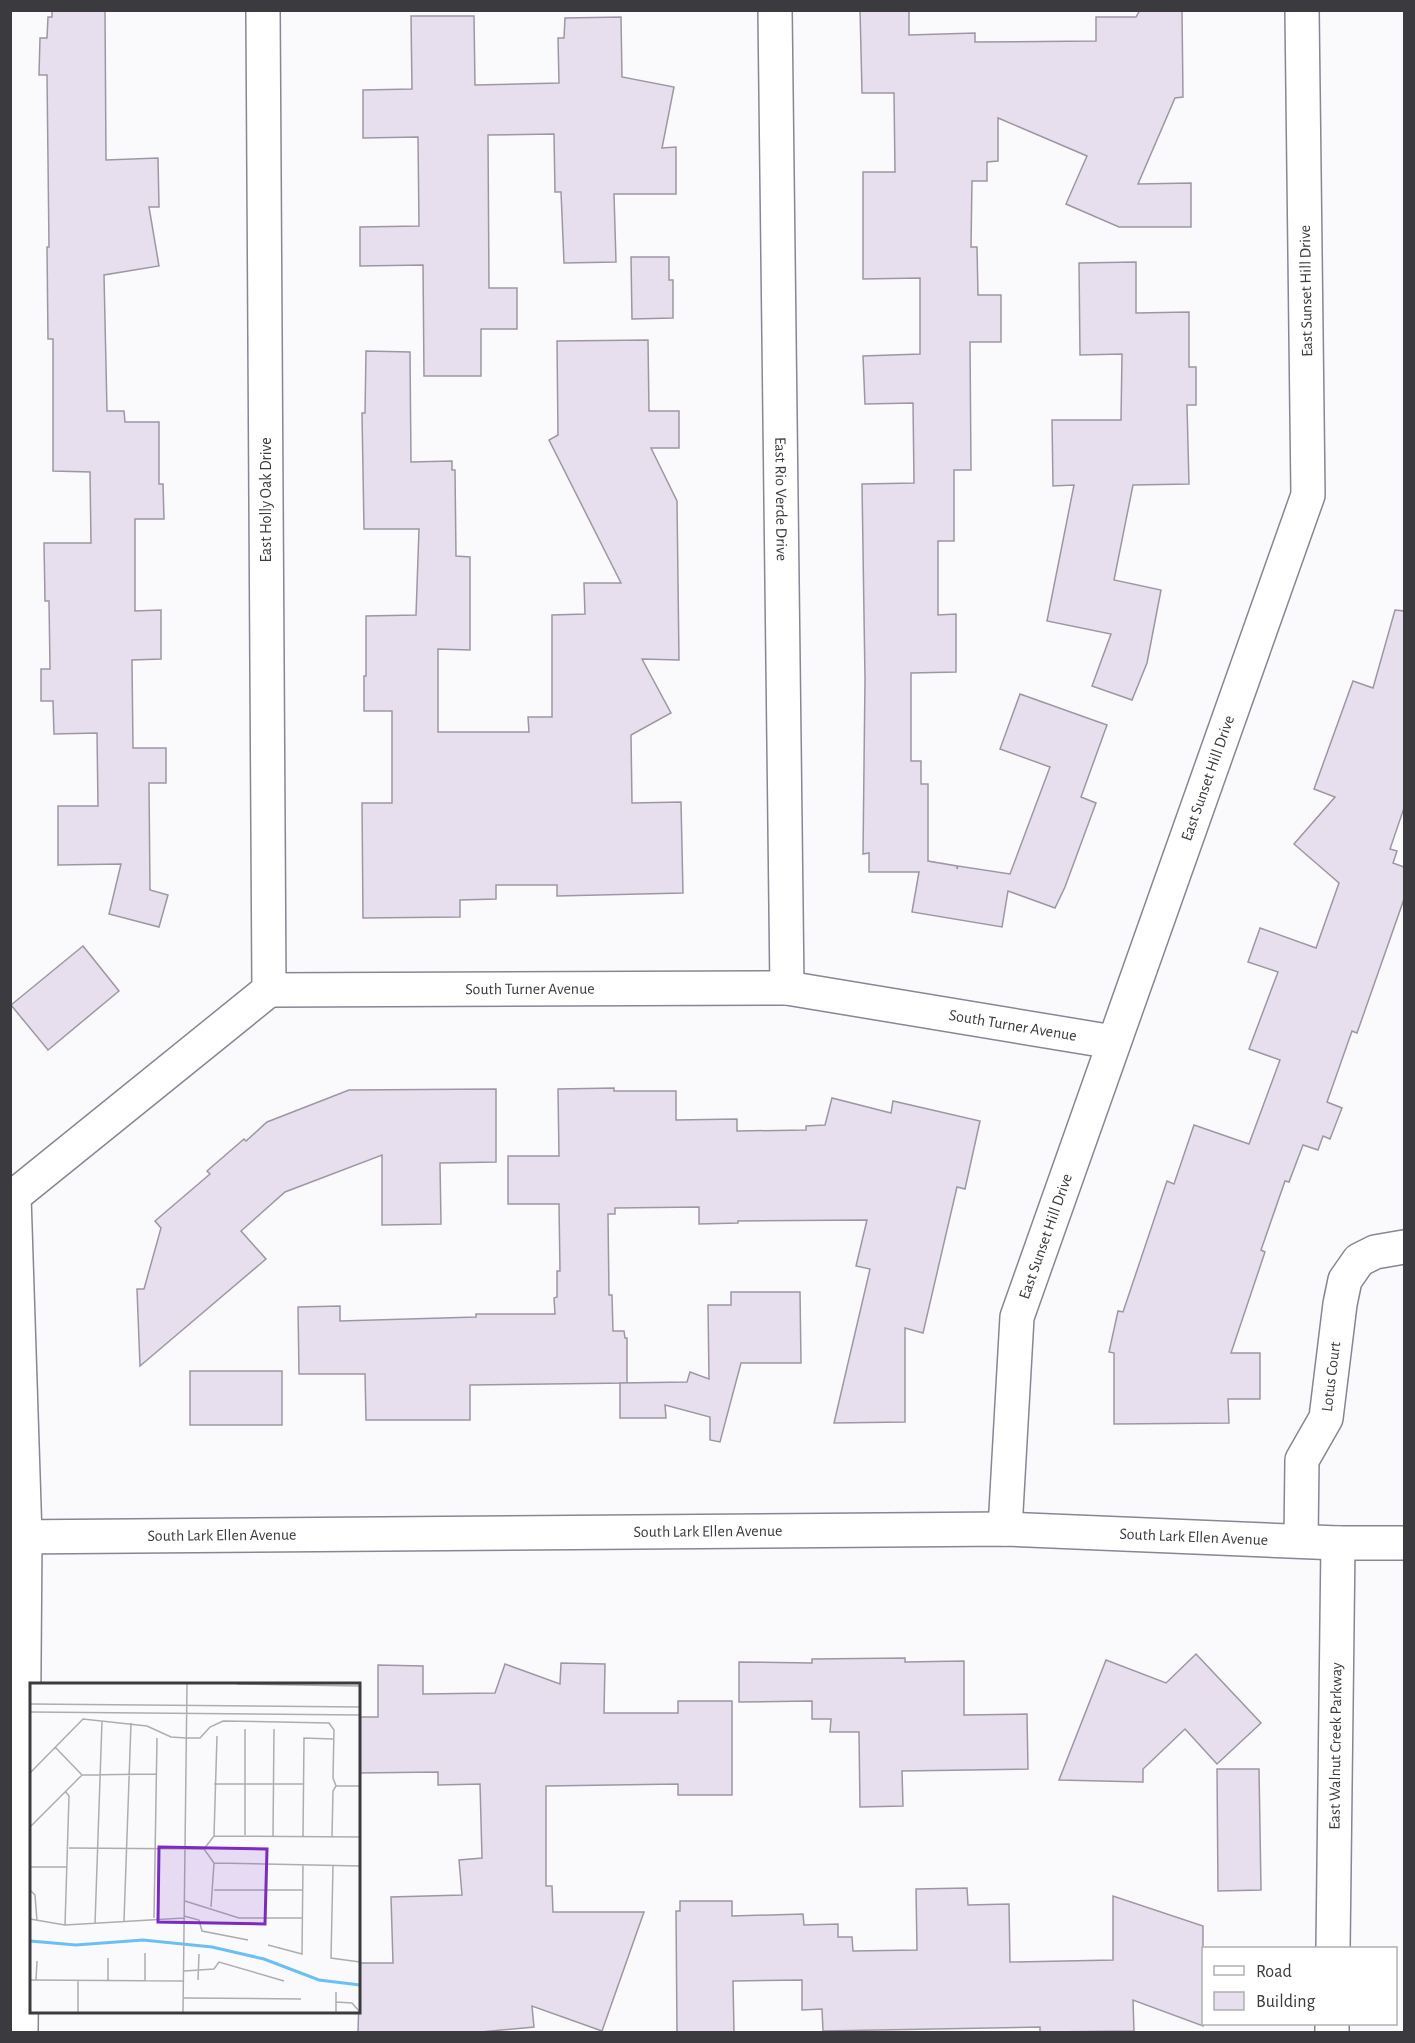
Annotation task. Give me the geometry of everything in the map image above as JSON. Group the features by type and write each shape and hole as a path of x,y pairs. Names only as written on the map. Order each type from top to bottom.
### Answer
{"street":[{"name":"East Holly Oak Drive","path":"263,10 269,990"},
{"name":"East Rio Verde Drive","path":"775,10 787,988"},
{"name":"East Sunset Hill Drive","path":"1005,1529 1017,1317 1308,495 1302,10"},
{"name":"South Turner Avenue","path":"269,990 787,988 1113,1042"},
{"path":"21,2032 18,1537 12,1195 269,990"},
{"name":"Lotus Court","path":"1301,1540 1302,1460 1326,1418 1345,1280 1359,1260 1375,1252 1404,1247"},
{"name":"South Lark Ellen Avenue","path":"18,1537 1005,1529 1338,1543 1404,1542"},
{"name":"East Walnut Creek Parkway","path":"1333,1947 1338,1543"}],"building":[{"path":"52,10 105,10 106,160 158,158 159,207 149,207 159,266 104,275 107,411 124,411 125,422 159,422 159,484 163,484 164,519 135,519 135,611 161,610 161,659 132,660 133,748 166,748 166,783 149,783 150,890 168,895 159,927 109,914 121,864 58,865 58,806 98,806 97,733 54,734 53,701 41,701 41,669 50,669 49,601 45,601 44,543 91,543 90,472 53,471 53,339 48,339 47,75 39,75 40,38 47,38 48,17 52,17"},
{"path":"860,10 909,10 909,35 975,33 975,42 1096,41 1096,17 1136,17 1140,10 1182,10 1183,97 1175,98 1138,184 1191,183 1191,227 1119,227 1066,204 1087,156 998,118 998,161 987,162 987,181 972,181 971,247 977,247 978,295 1001,295 1001,342 970,342 971,470 954,470 954,541 938,541 938,615 956,614 956,672 911,673 911,761 921,761 921,784 928,784 928,861 957,866 957,869 958,866 1010,874 1050,767 1000,749 1020,694 1107,725 1081,797 1096,803 1055,908 1008,891 1002,927 912,912 919,872 869,872 869,853 863,854 865,679 862,484 914,483 913,403 865,404 863,356 920,354 920,278 863,279 863,172 895,172 894,93 862,93"},
{"path":"411,16 474,16 475,85 559,83 558,38 564,38 565,18 621,17 622,77 674,87 662,148 676,147 676,194 614,194 616,262 564,263 561,192 555,192 554,134 488,135 489,288 517,288 517,329 481,329 481,376 424,376 423,265 360,266 360,227 419,226 418,137 363,138 363,90 412,89"},
{"path":"631,257 669,257 669,280 673,280 673,318 632,319"},
{"path":"1136,262 1136,313 1189,312 1189,367 1196,367 1196,405 1187,405 1189,484 1133,485 1114,580 1161,590 1147,663 1132,700 1092,686 1111,634 1047,621 1074,485 1053,486 1052,420 1121,420 1122,354 1080,355 1079,263"},
{"path":"648,340 649,411 679,411 679,448 651,448 677,501 679,660 642,659 671,713 631,735 632,803 681,802 683,893 557,896 557,885 496,885 496,899 460,900 460,917 363,918 362,803 392,803 392,711 364,711 366,616 416,615 419,529 364,529 362,413 365,413 366,351 410,352 411,462 452,461 452,470 455,470 456,556 470,557 470,650 438,649 438,732 529,732 528,717 552,717 552,615 585,614 584,583 621,583 549,440 558,435 557,341"},
{"path":"1395,610 1404,611 1404,808 1390,849 1397,851 1393,863 1404,867 1404,899 1357,1033 1352,1031 1327,1102 1342,1108 1330,1139 1323,1136 1318,1150 1303,1145 1289,1182 1285,1181 1261,1250 1265,1252 1231,1353 1260,1353 1260,1399 1228,1399 1229,1423 1114,1424 1114,1353 1109,1352 1118,1311 1123,1312 1167,1181 1174,1184 1194,1125 1249,1144 1280,1060 1249,1049 1278,972 1248,962 1260,928 1316,948 1339,883 1294,844 1335,797 1314,789 1353,681 1373,688"},
{"path":"83,946 119,991 48,1050 11,1005"},
{"path":"614,1088 614,1091 676,1091 676,1120 737,1119 737,1131 806,1130 806,1126 825,1125 832,1098 891,1113 893,1101 980,1121 965,1189 957,1187 923,1333 905,1328 905,1422 834,1423 870,1269 856,1266 867,1220 738,1221 738,1223 699,1224 699,1207 615,1208 615,1214 608,1214 609,1295 612,1295 613,1331 624,1331 625,1338 627,1338 627,1383 470,1385 470,1420 366,1420 365,1374 299,1374 298,1307 340,1306 340,1321 476,1317 476,1314 555,1314 557,1271 560,1271 559,1204 508,1204 508,1156 559,1156 558,1089"},
{"path":"496,1089 496,1162 440,1163 441,1224 382,1225 382,1155 285,1192 241,1231 266,1259 140,1366 137,1289 144,1289 161,1228 155,1221 210,1174 207,1171 244,1139 246,1141 267,1122 349,1090"},
{"path":"731,1292 800,1292 801,1363 741,1363 720,1442 710,1440 710,1417 665,1405 666,1418 620,1418 620,1383 687,1382 690,1372 709,1379 708,1305 731,1305"},
{"path":"190,1371 282,1371 282,1425 190,1425"},
{"path":"1196,1654 1261,1723 1217,1764 1185,1729 1143,1769 1143,1782 1059,1780 1106,1660 1166,1683"},
{"path":"905,1658 905,1662 964,1661 964,1715 1027,1714 1028,1769 902,1771 903,1806 860,1807 859,1732 830,1732 831,1719 812,1719 812,1701 739,1702 739,1662 812,1663 812,1659"},
{"path":"561,1663 605,1664 604,1713 678,1713 678,1701 732,1701 732,1795 678,1795 678,1784 546,1786 546,1886 552,1886 553,1912 644,1912 602,2031 532,2006 534,2027 480,2032 358,2032 360,1963 393,1963 391,1897 462,1895 459,1860 482,1858 480,1784 438,1785 438,1772 360,1773 360,1717 378,1717 378,1665 423,1666 423,1694 495,1693 505,1664 560,1684"},
{"path":"1217,1769 1259,1769 1261,1890 1218,1891"},
{"path":"967,1888 968,1905 1009,1904 1010,1962 1113,1960 1113,1896 1203,1926 1203,2026 1133,2000 1134,2031 1040,2032 1040,2027 823,2031 822,2009 802,2010 802,1980 733,1981 734,2032 677,2032 676,1911 680,1911 680,1901 732,1901 732,1916 803,1914 804,1925 838,1924 838,1937 852,1937 853,1951 917,1950 916,1889"}]}
